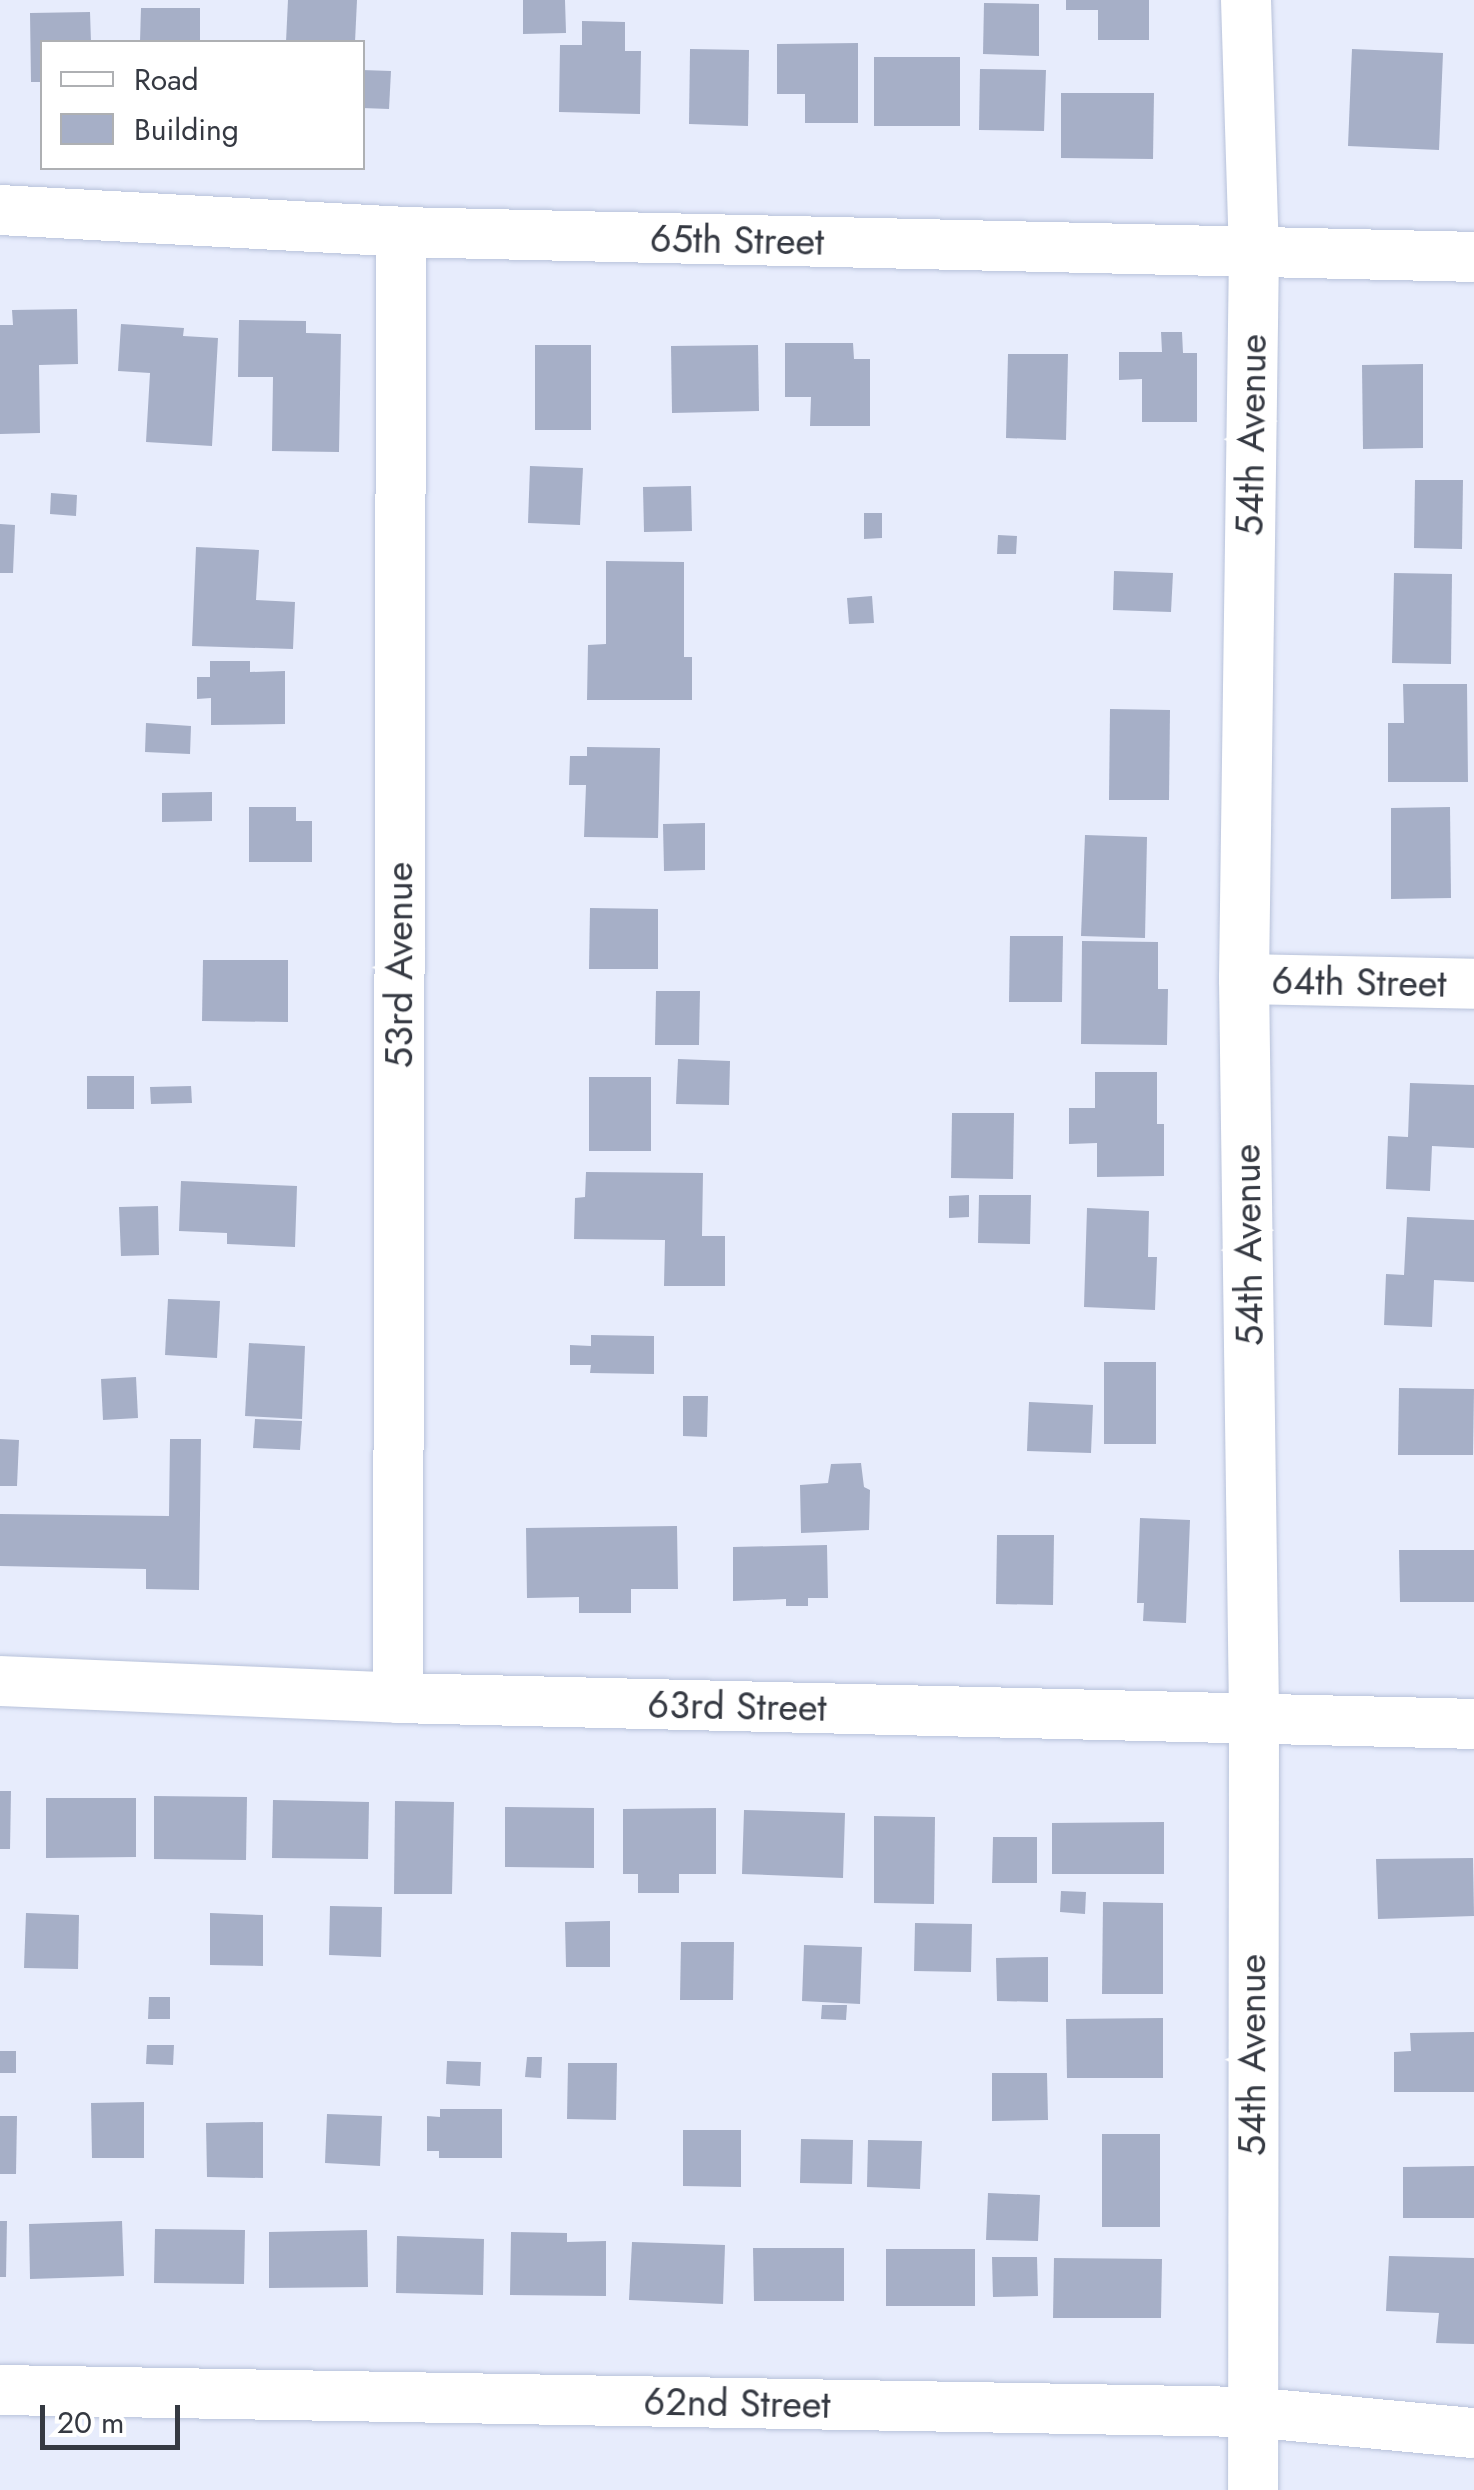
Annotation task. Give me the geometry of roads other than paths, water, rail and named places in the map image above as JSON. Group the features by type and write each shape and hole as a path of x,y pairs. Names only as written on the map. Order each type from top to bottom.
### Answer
{"street":[{"name":"54th Avenue","path":"1246,0 1254,252 1244,980 1254,1718 1250,2412 1254,2490"},
{"name":"65th Street","path":"0,210 401,232 1474,257"},
{"name":"53rd Avenue","path":"398,1698 401,232"},
{"name":"64th Street","path":"1244,980 1474,984"},
{"name":"63rd Street","path":"0,1682 398,1698 1474,1724"},
{"name":"62nd Street","path":"0,2390 1250,2412 1474,2433"}]}
